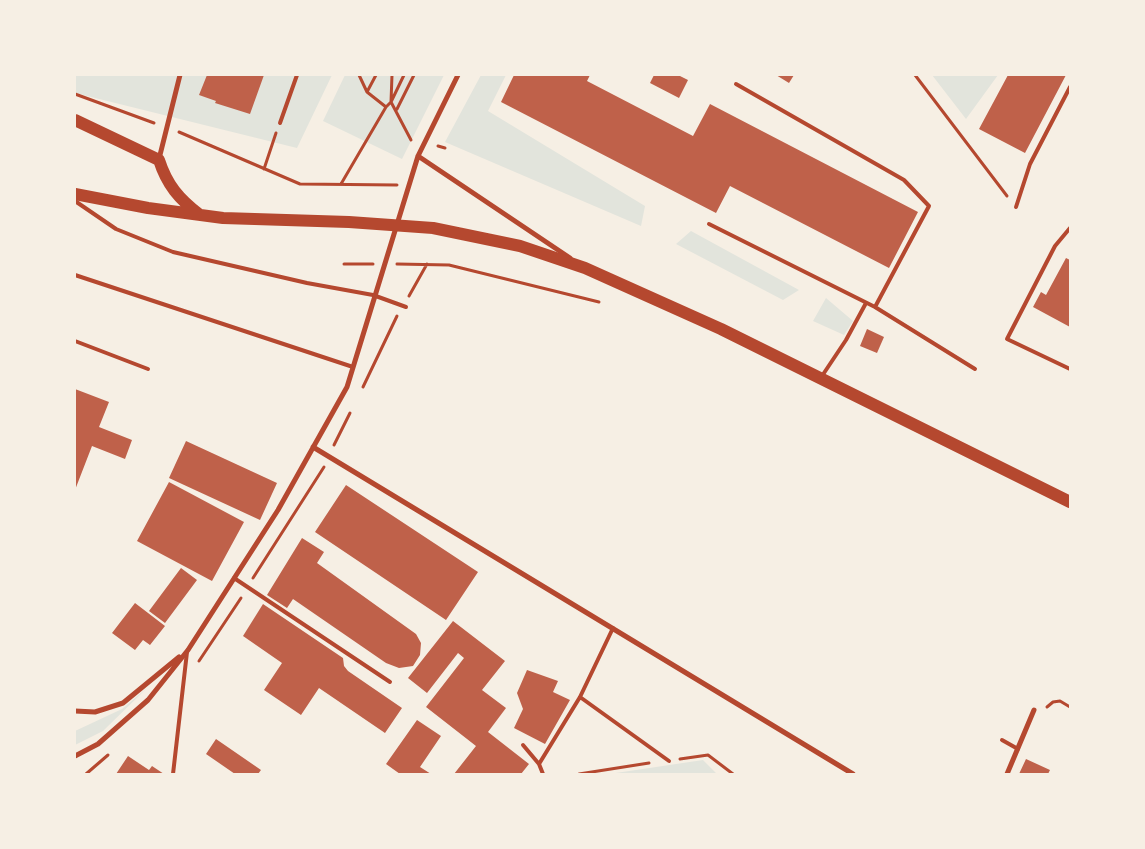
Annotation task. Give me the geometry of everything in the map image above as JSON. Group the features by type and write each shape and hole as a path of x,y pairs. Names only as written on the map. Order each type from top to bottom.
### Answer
{"main road":[{"path":"75,120 158,160 164,178 178,198 200,215"},
{"path":"75,194 223,218 434,228 520,246 585,268 721,329 1070,502"}],"street":[{"path":"158,160 180,75"},
{"path":"75,756 98,744 148,700 188,650 278,510 347,387 373,295 418,156 458,75"},
{"path":"418,156 585,268"},
{"path":"313,446 852,774"},
{"path":"75,711 95,712 123,703 188,650"},
{"path":"1007,774 1034,710"}],"lane":[{"path":"280,123 297,75"},
{"path":"736,84 904,180 929,206 875,307"},
{"path":"1016,207 1030,164 1070,87"},
{"path":"75,201 116,229 173,252 307,284 373,295 404,306"},
{"path":"709,224 866,302 975,369"},
{"path":"1070,228 1054,246 1007,340 1070,369"},
{"path":"75,275 353,367"},
{"path":"821,378 846,340 866,302"},
{"path":"75,340 148,369"},
{"path":"234,578 390,682"},
{"path":"539,764 580,697 613,628"},
{"path":"173,774 188,650"},
{"path":"580,697 668,761"},
{"path":"1002,740 1018,749"},
{"path":"523,745 539,764 543,774"}],"path":[{"path":"359,75 367,92 386,108"},
{"path":"367,92 376,75"},
{"path":"392,75 391,102 413,146"},
{"path":"341,184 391,102 404,75"},
{"path":"396,110 414,75"},
{"path":"915,75 976,158 1016,207"},
{"path":"75,94 167,127 300,184 403,186"},
{"path":"264,169 280,123"},
{"path":"404,306 428,264 449,265 599,302"},
{"path":"1046,709 1053,702 1060,702 1070,706"}],"shaded area":[{"path":"75,75 332,75 297,148 75,93"},
{"path":"345,75 444,75 402,159 323,121"},
{"path":"481,75 506,75 488,111 645,206 641,226 445,142"},
{"path":"932,75 998,75 966,119"},
{"path":"691,231 799,290 783,300 676,244"},
{"path":"826,298 853,321 844,335 813,321"},
{"path":"147,688 103,731 75,745 75,731 122,709"},
{"path":"703,760 717,774 609,774"}],"building":[{"path":"207,75 264,75 250,114 215,103 216,101 199,95"},
{"path":"514,75 590,75 587,81 693,136 710,104 918,212 889,268 730,186 716,213 501,102"},
{"path":"654,75 678,75 688,80 679,98 650,83"},
{"path":"776,75 794,75 789,83"},
{"path":"1008,75 1066,75 1025,153 979,129"},
{"path":"1066,258 1070,260 1070,327 1033,307 1041,292 1046,295"},
{"path":"867,329 884,337 877,353 860,346"},
{"path":"75,389 109,402 99,427 132,440 125,459 92,446 75,490"},
{"path":"186,441 277,483 260,520 169,478"},
{"path":"169,482 244,522 212,581 137,541"},
{"path":"346,485 478,572 446,620 315,532"},
{"path":"302,538 324,552 317,563 416,634 421,643 420,655 413,666 399,668 386,663 293,599 287,608 267,595"},
{"path":"181,568 197,580 165,623 149,611"},
{"path":"135,603 165,626 150,645 143,640 135,650 112,633"},
{"path":"263,604 343,658 344,666 348,671 402,708 385,733 319,688 301,715 264,690 282,663 243,636"},
{"path":"453,621 505,661 482,690 506,708 488,732 529,764 521,774 454,774 476,746 426,707 464,658 458,653 427,693 408,678"},
{"path":"527,670 558,681 553,692 570,700 545,744 514,728 523,709 517,693"},
{"path":"417,720 441,736 420,767 431,774 400,774 386,764"},
{"path":"216,739 261,770 258,774 235,774 206,754"},
{"path":"128,756 149,770 152,766 164,774 116,774"},
{"path":"1026,759 1050,770 1048,774 1019,774"}]}
